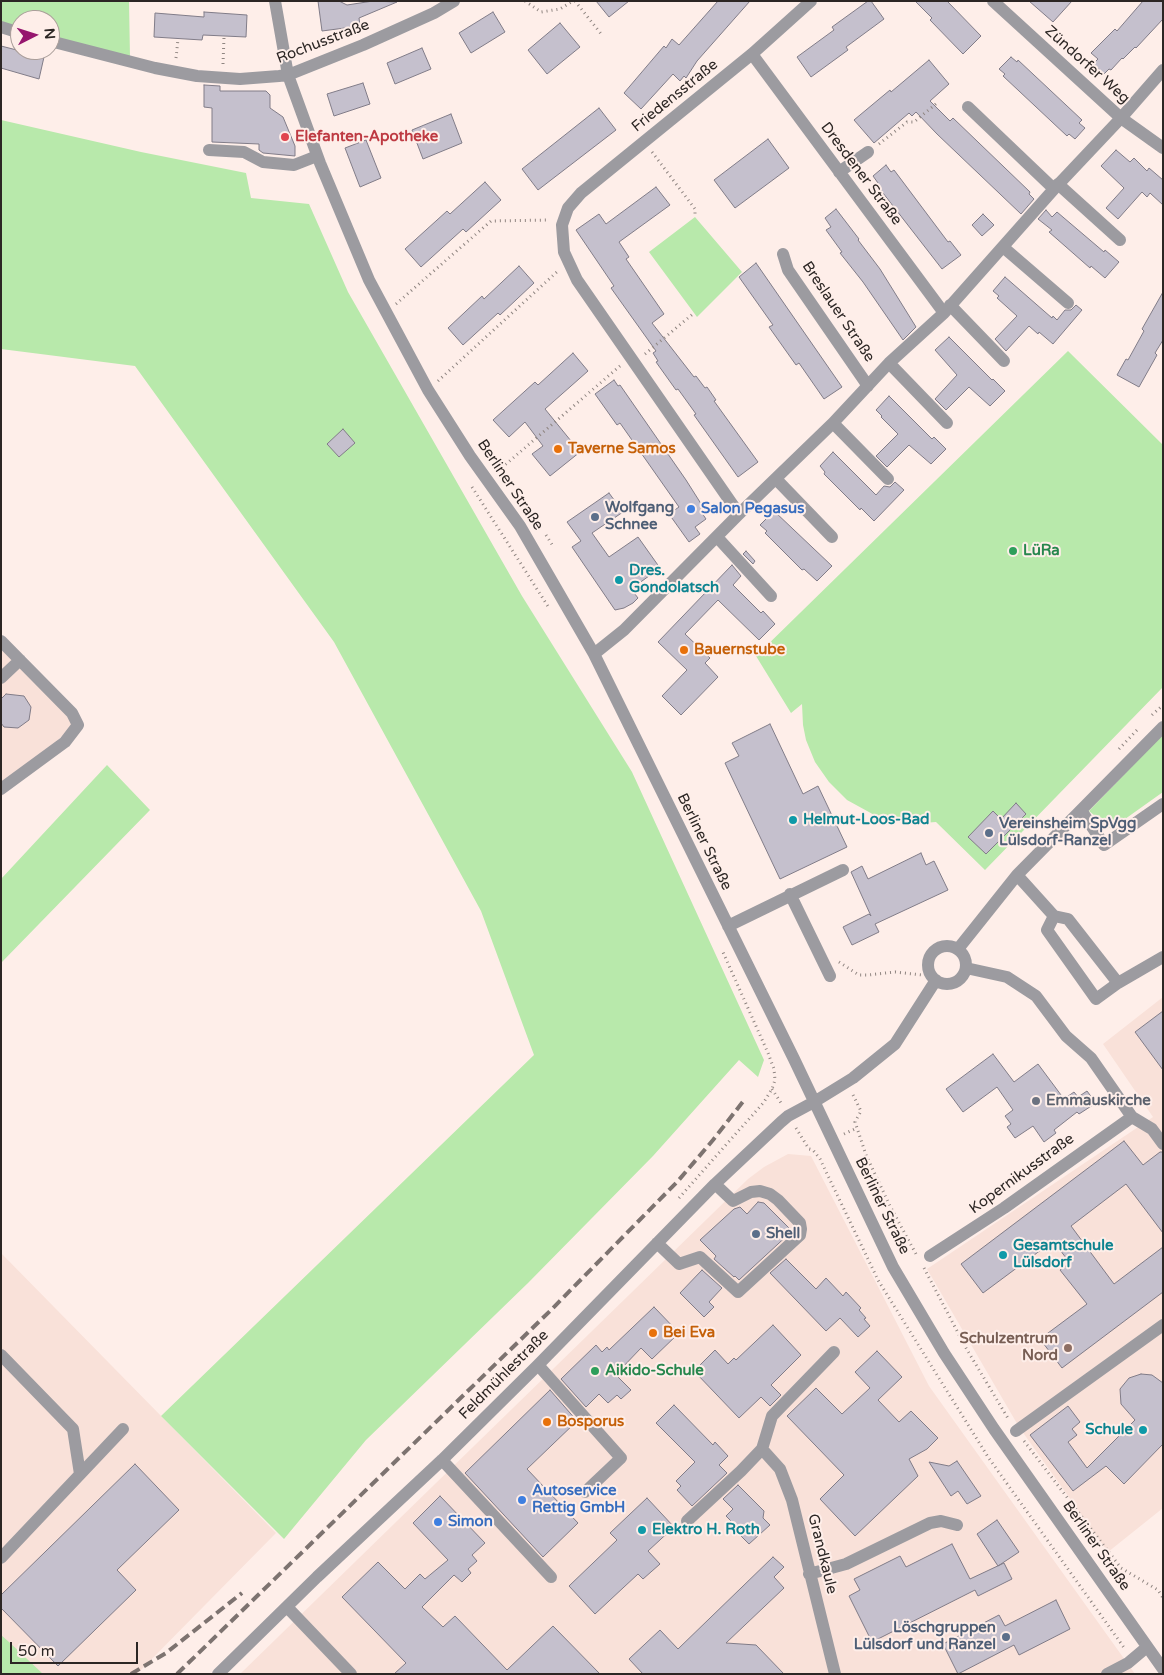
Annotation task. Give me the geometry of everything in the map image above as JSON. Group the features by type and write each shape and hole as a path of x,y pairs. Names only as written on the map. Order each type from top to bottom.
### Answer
{"street":[{"name":"Berliner Straße","path":"275,1 288,75 317,156 369,280 428,390 470,456 520,526 594,654 794,1058 893,1267 944,1353 994,1429 1163,1669"},
{"name":"Rochusstraße","path":"60,44 155,68 197,76 240,79 288,75 372,41 434,13 454,1"},
{"name":"Friedensstraße","path":"739,514 576,280 564,252 562,225 568,208 581,193 752,54 811,1"},
{"name":"Zündorfer Weg","path":"993,1 1121,118 1163,148"},
{"name":"Dresdener Straße","path":"752,54 839,172 947,309"},
{"name":"Breslauer Straße","path":"594,654 624,630 833,423 890,363 947,309 1163,70"},
{"path":"968,107 1056,187 1120,240"},
{"path":"209,150 244,152 263,162 294,166 317,156"},
{"path":"839,172 868,152"},
{"path":"1003,247 1068,303"},
{"name":"Breslauer Straße","path":"783,254 788,270 868,386"},
{"path":"947,309 1004,361"},
{"name":"Breslauer Straße","path":"890,363 947,423"},
{"path":"833,423 888,479"},
{"path":"776,479 832,537"},
{"path":"717,537 771,596"},
{"path":"1,641 72,713 78,725 65,742 1,789"},
{"path":"1,678 20,660"},
{"path":"958,949 1018,875 1163,726"},
{"path":"1081,810 1104,845 1163,804"},
{"path":"728,926 790,894 843,870"},
{"path":"1018,875 1054,916 1068,919 1118,983"},
{"path":"790,894 827,971"},
{"path":"1054,916 1047,930 1096,999 1118,983 1163,957"},
{"path":"945,946 958,949 963,954 966,968 962,978 952,984 941,983 934,978 929,963 934,952 945,946"},
{"path":"966,968 1007,977 1036,996 1066,1036 1090,1058 1132,1116 1152,1129 1163,1144"},
{"name":"Feldmühlestraße","path":"218,1674 442,1460 715,1184 781,1122 788,1116 847,1082 895,1044 934,978"},
{"name":"Kopernikusstraße","path":"930,1256 1004,1208 1132,1116"},
{"path":"657,1243 680,1264 700,1257 720,1268 738,1292 800,1235 800,1223 770,1194 760,1191 751,1192 735,1204 715,1184"},
{"path":"1016,1431 1163,1325"},
{"path":"687,1521 762,1449 772,1416 834,1352"},
{"path":"1,1355 73,1430 80,1474"},
{"path":"538,1365 621,1458 584,1492"},
{"path":"1,1558 123,1429"},
{"name":"Grandkaule","path":"762,1449 780,1469 792,1500 835,1674"},
{"path":"442,1460 552,1577"},
{"path":"810,1574 846,1564 930,1523 941,1521 957,1525"},
{"path":"287,1607 351,1674"},
{"path":"1107,1674 1128,1663 1147,1647"}],"path":[{"path":"525,1 541,12 560,9 574,1 602,35"},
{"path":"222,78 224,37"},
{"path":"868,152 907,122 914,122 937,103"},
{"path":"644,142 695,209 695,217"},
{"path":"386,313 491,221 564,220"},
{"path":"428,390 569,262"},
{"path":"488,480 632,360 694,313"},
{"path":"472,487 553,615"},
{"path":"546,535 553,546"},
{"path":"674,1202 764,1102 772,1089 774,1080 774,1069 768,1053 719,943"},
{"path":"827,971 836,961 859,975 895,972 934,978"},
{"path":"847,1082 860,1111 855,1122 866,1155 890,1206 966,1348 1016,1431 1121,1568 1158,1590 1163,1598"}],"shaded area":[{"path":"1,640 79,719 1,797"},
{"name":"Schulzentrum Nord","path":"1163,997 1163,1508 1108,1552 1019,1427 927,1269 1153,1117 1103,1044"},
{"path":"788,1154 811,1156 929,1386 1135,1674 240,1674 748,1179 764,1167"},
{"path":"1,1253 276,1533 137,1674 1,1674"}],"green space":[{"path":"1,1 129,1 130,58 60,39 60,10 10,10 10,24 1,22"},
{"path":"1,120 141,152 246,173 251,198 309,204 348,292 522,596 632,772 764,1060 758,1077 739,1060 653,1156 528,1283 366,1440 284,1539 161,1416 534,1055 481,911 334,642 135,366 1,349"},
{"path":"695,217 742,272 697,317 649,252"},
{"name":"LüRa","path":"1068,351 1163,445 1163,687 985,870 936,822 909,824 894,821 878,817 847,800 829,782 815,762 806,740 802,704 791,713 756,656"},
{"path":"1163,734 1163,792 1111,829 1089,811"},
{"path":"107,765 150,810 1,963 1,879"},
{"path":"1,1635 9,1642 43,1674 1,1674"}],"building":[{"path":"318,1 339,1 347,5 373,1 397,2 359,18 360,26 322,31"},
{"path":"596,1 629,1 609,17"},
{"path":"718,1 750,1 697,61 686,78 684,76 680,81 673,74 641,109 624,93 664,46 666,48 672,39 679,45"},
{"path":"868,1 871,1 884,19 846,47 848,50 811,77 797,57 834,30 832,27"},
{"path":"915,1 947,1 981,36 963,54 930,20 932,18"},
{"path":"1029,1 1072,1 1053,22"},
{"path":"1143,1 1163,1 1163,19 1136,48 1104,74 1093,64 1098,59 1091,53 1115,29 1117,31"},
{"path":"204,12 247,15 246,37 203,35 202,40 154,37 155,13 204,17"},
{"path":"493,12 505,32 471,53 459,33"},
{"path":"560,23 580,47 547,74 528,50"},
{"path":"1,46 10,48 10,60 43,60 39,79 1,68"},
{"path":"422,48 431,69 395,84 387,63"},
{"path":"1011,57 1017,62 1018,60 1082,120 1079,123 1085,128 1075,139 1069,134 1067,136 1003,76 1005,74 999,69"},
{"path":"929,60 949,84 930,101 950,121 953,118 1030,192 1029,194 1034,199 1021,214 916,112 912,116 909,113 874,143 854,120"},
{"path":"363,83 370,104 334,116 327,94"},
{"path":"204,85 220,86 220,91 266,91 270,95 270,108 283,117 295,146 295,156 263,153 259,150 259,144 212,142 212,108 204,107"},
{"path":"599,108 616,130 538,190 522,169"},
{"path":"451,114 462,143 423,159 412,130"},
{"path":"768,139 789,168 735,208 714,180"},
{"path":"366,140 381,178 360,187 345,148"},
{"path":"1116,150 1130,162 1134,158 1147,171 1149,168 1163,180 1163,205 1150,193 1147,197 1142,192 1118,219 1106,208 1124,188 1101,166"},
{"path":"886,165 891,172 894,170 948,242 950,241 961,255 942,269 876,184 878,183 873,176"},
{"path":"485,182 501,200 466,232 463,229 421,267 405,249 447,211 450,214"},
{"path":"656,187 670,205 619,242 629,257 626,259 664,314 652,323 694,377 696,376 705,388 707,387 716,400 714,401 758,462 738,477 694,415 696,414 656,362 658,361 653,353 656,351 611,288 614,286 576,230 599,214 606,224"},
{"path":"836,209 880,269 916,327 903,340 863,282 840,253 842,252 826,230 831,227 825,218"},
{"path":"1046,210 1052,217 1057,212 1104,252 1105,250 1119,262 1105,278 1091,266 1090,268 1049,232 1052,230 1038,219"},
{"path":"983,214 994,225 982,236 972,225"},
{"path":"756,263 842,387 824,399 799,363 796,365 769,327 773,325 739,277"},
{"path":"519,266 534,283 500,315 498,313 463,345 448,328 482,296 484,299"},
{"path":"1005,277 1052,318 1053,316 1057,320 1065,310 1071,310 1076,305 1082,310 1053,344 1029,326 1006,351 995,339 1017,316 997,298 999,296 993,291"},
{"path":"1163,292 1163,340 1139,387 1117,375 1126,359 1128,360 1144,331 1142,329"},
{"path":"949,337 1005,391 990,406 969,387 946,410 935,399 957,375 935,350"},
{"path":"573,353 588,371 545,409 580,452 550,476 532,454 543,446 525,422 509,437 493,420 535,382 538,385"},
{"path":"614,380 618,386 620,385 705,510 702,513 706,519 695,527 700,534 689,542 669,514 679,507 620,423 617,425 595,394"},
{"path":"889,396 932,439 934,437 946,449 931,464 909,445 887,467 876,456 898,434 876,410"},
{"path":"343,429 355,443 339,457 327,444"},
{"path":"833,452 876,495 884,486 890,487 895,482 904,490 874,521 861,508 860,510 824,474 825,472 820,466"},
{"path":"609,493 623,512 592,533 609,557 638,537 660,568 631,589 638,598 633,603 615,610 572,547 581,541 567,522"},
{"path":"774,511 832,566 817,581 804,569 802,570 765,533 767,531 760,525"},
{"path":"746,551 755,561 753,564 743,554"},
{"path":"732,565 741,576 733,585 775,624 759,640 718,600 685,634 710,658 705,663 718,677 681,715 662,696 687,670 658,642"},
{"path":"6,694 24,696 31,707 29,720 18,728 4,727 1,723 1,699"},
{"name":"Helmut-Loos-Bad","path":"770,724 803,794 818,786 847,847 780,879 725,763 739,756 732,743"},
{"name":"Vereinsheim SpVgg Lülsdorf-Ranzel","path":"1016,803 1026,814 986,854 968,837 993,811 1001,819"},
{"path":"921,853 926,865 934,861 948,890 875,924 879,932 852,945 843,927 869,914 871,916 851,872 862,866 868,879"},
{"path":"1163,1011 1163,1070 1135,1032"},
{"path":"993,1054 1014,1082 1038,1064 1064,1099 1074,1092 1078,1097 1087,1091 1096,1103 1079,1114 1077,1112 1054,1130 1056,1133 1044,1142 1033,1126 1015,1138 1007,1127 1011,1124 1005,1116 1013,1110 997,1087 963,1112 946,1089"},
{"name":"Gesamtschule Lülsdorf","path":"1124,1141 1143,1165 1160,1152 1163,1152 1163,1233 1126,1184 1071,1226 1114,1284 1163,1247 1163,1292 1062,1368 1040,1339 1087,1304 1060,1270 1070,1263 1053,1241 983,1293 961,1264"},
{"path":"758,1202 764,1203 791,1232 739,1280 714,1259 716,1256 700,1240 734,1209 740,1207 747,1214"},
{"path":"786,1259 816,1289 826,1278 843,1296 846,1292 861,1308 859,1310 870,1326 858,1337 840,1318 826,1331 770,1273"},
{"path":"702,1270 722,1288 709,1302 714,1307 704,1317 680,1293"},
{"path":"654,1307 679,1333 652,1359 641,1348 620,1370 622,1372 617,1376 631,1390 621,1399 617,1395 608,1403 599,1394 586,1407 561,1379 596,1345 602,1352 607,1347 609,1350"},
{"path":"773,1325 801,1355 771,1385 781,1395 770,1406 761,1397 739,1418 694,1371 715,1350 728,1364 734,1358 736,1360"},
{"path":"877,1351 902,1377 878,1400 899,1422 911,1411 938,1438 927,1449 909,1459 918,1476 855,1536 820,1499 844,1475 787,1416 816,1388 842,1414 870,1388 855,1372"},
{"name":"Schule","path":"1141,1374 1152,1375 1163,1383 1163,1444 1124,1484 1106,1466 1073,1491 1030,1435 1068,1406 1080,1422 1072,1429 1077,1435 1068,1442 1087,1468 1135,1420 1121,1404 1120,1389 1129,1378"},
{"name":"Autoservice Rettig GmbH","path":"550,1390 577,1421 527,1469 578,1523 543,1557 465,1473"},
{"path":"674,1405 713,1445 715,1442 728,1456 719,1465 727,1473 692,1506 677,1490 681,1486 676,1481 695,1462 656,1423"},
{"path":"957,1461 981,1496 967,1504 958,1491 951,1496 929,1462 949,1466"},
{"path":"135,1464 179,1510 117,1570 136,1590 58,1666 1,1608 1,1595"},
{"path":"738,1485 764,1511 763,1518 770,1525 749,1544 734,1529 737,1527 726,1516 733,1509 723,1499"},
{"path":"440,1496 485,1543 472,1555 477,1561 468,1569 471,1573 462,1582 454,1575 422,1607 443,1627 455,1616 507,1670 553,1626 600,1674 394,1674 406,1663 342,1597 378,1562 405,1589 420,1574 425,1579 448,1560 413,1523"},
{"path":"647,1498 674,1527 648,1551 660,1564 643,1579 638,1574 595,1614 569,1586 617,1540 610,1533"},
{"path":"997,1520 1019,1552 998,1566 977,1534"},
{"path":"952,1544 970,1579 1004,1563 1012,1579 978,1596 975,1590 872,1642 849,1596 860,1590 854,1579 900,1556 906,1567"},
{"path":"773,1557 784,1567 774,1577 784,1588 726,1643 756,1645 784,1674 643,1674 629,1659 660,1630 678,1649"},
{"name":"Löschgruppen Lülsdorf und Ranzel","path":"1056,1600 1070,1629 1019,1655 1014,1645 958,1674 943,1644 999,1615 1005,1626"}],"railway":[{"path":"177,1674 550,1311 678,1181 745,1099"},
{"path":"131,1674 166,1653 242,1593"}],"place":[{"name":"Elefanten-Apotheke","path":"285,137"},
{"name":"Taverne Samos","path":"558,449"},
{"name":"Salon Pegasus","path":"691,509"},
{"name":"Wolfgang Schnee","path":"595,517"},
{"name":"LüRa","path":"1013,551"},
{"name":"Dres. Gondolatsch","path":"619,580"},
{"name":"Bauernstube","path":"684,650"},
{"name":"Helmut-Loos-Bad","path":"793,820"},
{"name":"Vereinsheim SpVgg Lülsdorf-Ranzel","path":"989,833"},
{"name":"Emmauskirche","path":"1036,1101"},
{"name":"Shell","path":"756,1234"},
{"name":"Gesamtschule Lülsdorf","path":"1003,1255"},
{"name":"Bei Eva","path":"653,1333"},
{"name":"Schulzentrum Nord","path":"1068,1348"},
{"name":"Aikido-Schule","path":"595,1371"},
{"name":"Bosporus","path":"547,1422"},
{"name":"Schule","path":"1143,1430"},
{"name":"Autoservice Rettig GmbH","path":"522,1500"},
{"name":"Simon","path":"438,1522"},
{"name":"Elektro H. Roth","path":"642,1530"},
{"name":"Löschgruppen Lülsdorf und Ranzel","path":"1006,1637"}]}
